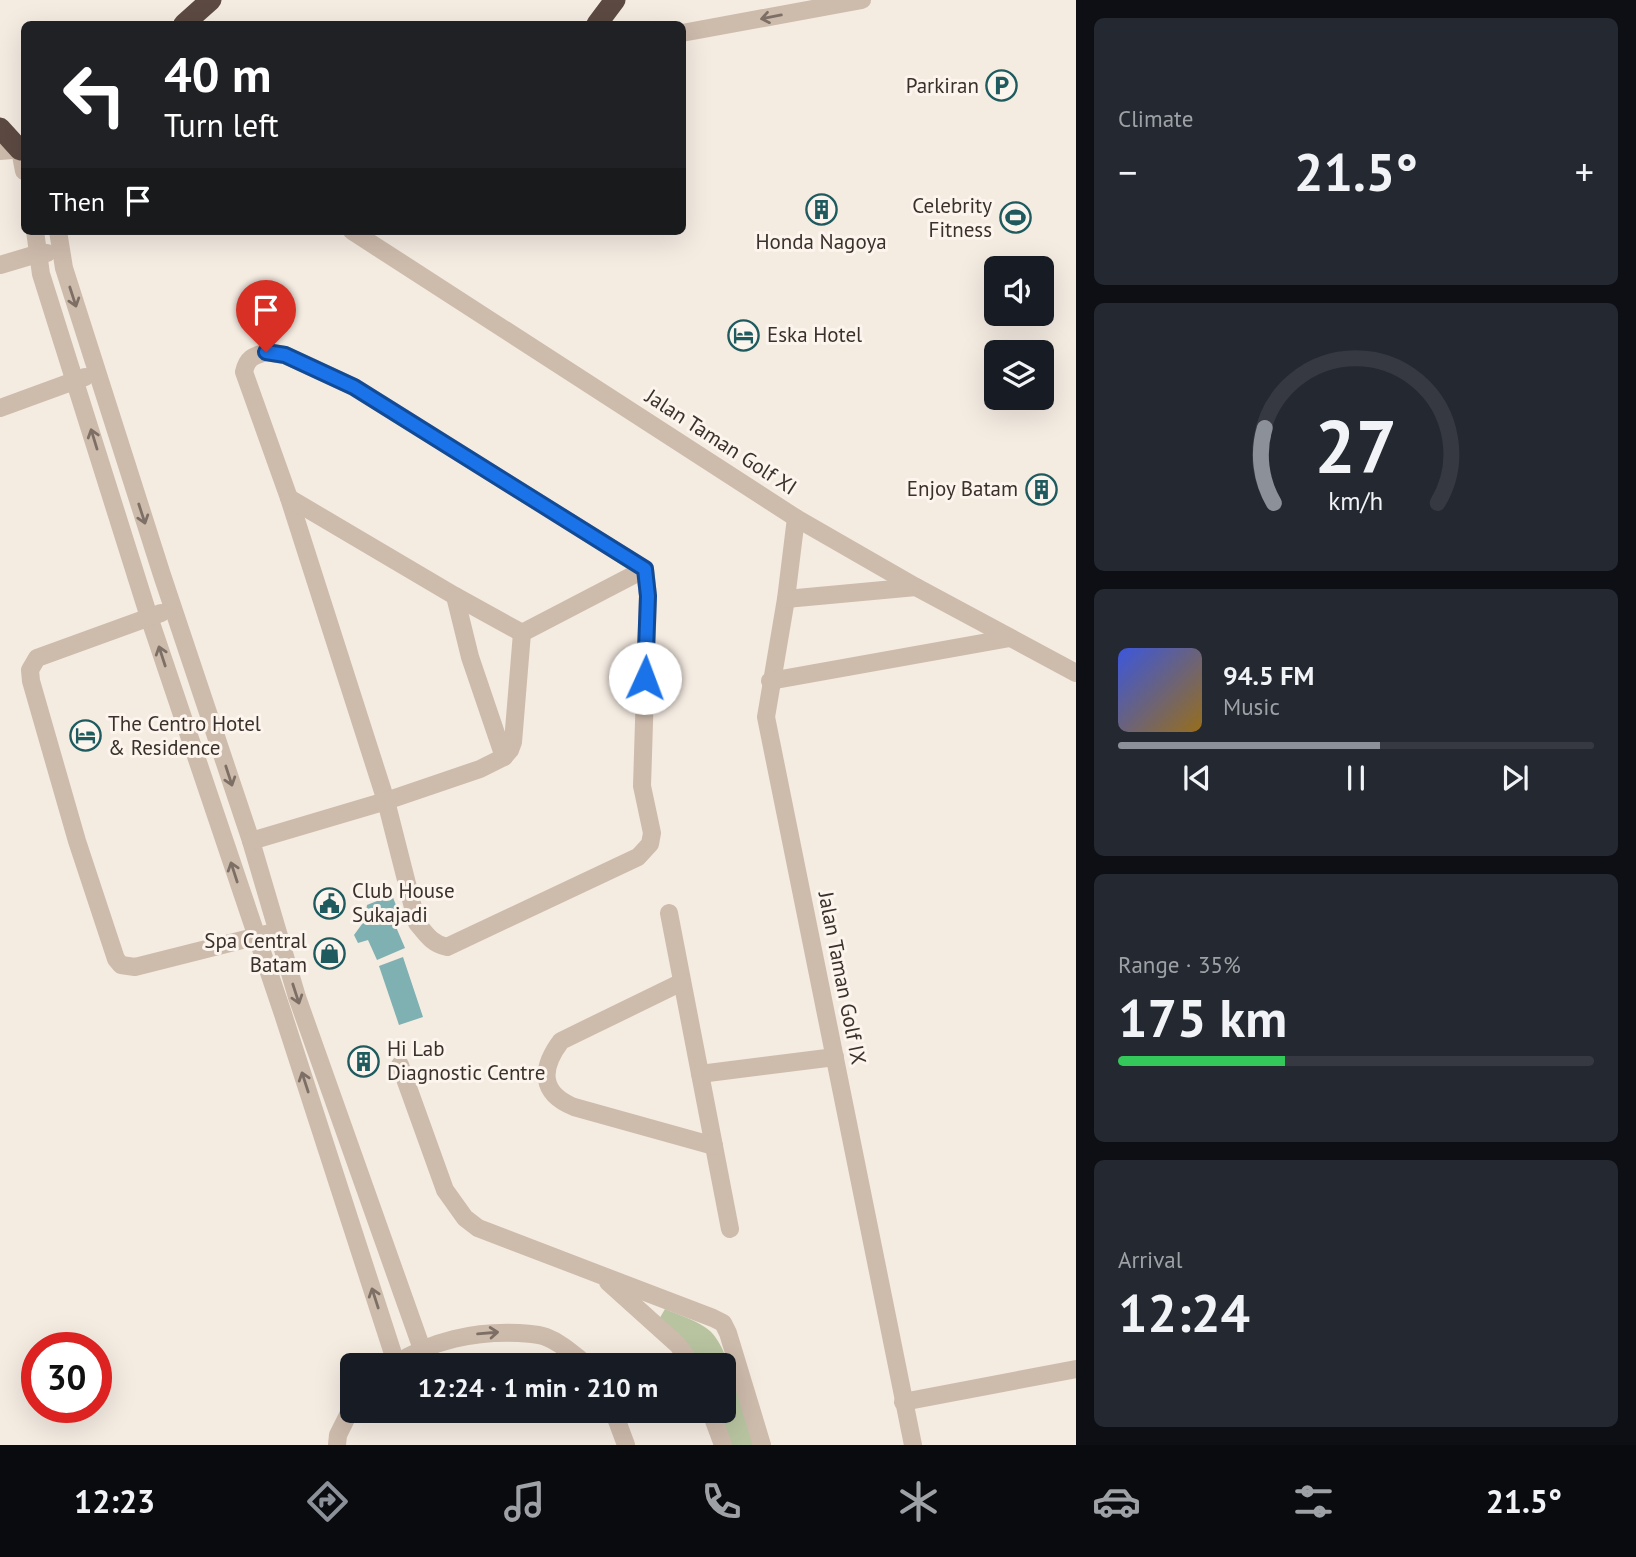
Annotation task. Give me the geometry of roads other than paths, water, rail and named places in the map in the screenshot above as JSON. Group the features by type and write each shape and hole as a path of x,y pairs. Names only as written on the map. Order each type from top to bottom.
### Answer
{"highway":[{"path":"187,21 211,0"},
{"path":"599,21 615,0"},
{"path":"0,128 15,150"}],"street":[{"path":"686,32 862,0"},
{"path":"35,235 41,274 149,617 391,1353"},
{"path":"59,235 61,253 97,373 251,841 299,1004 422,1349"},
{"name":"Jalan Taman Golf XI","path":"358,235 796,518 916,587 1076,673"},
{"path":"0,265 37,254 61,253"},
{"path":"266,352 285,355 354,387 645,569 648,596 642,786 652,833 650,844 638,857 447,947 438,945 418,923 386,800 289,498 244,372 247,362 253,356 266,352"},
{"path":"0,408 97,373"},
{"path":"289,498 522,633"},
{"name":"Jalan Taman Golf IX","path":"796,518 786,599 766,717 913,1445"},
{"path":"522,633 645,569"},
{"path":"786,599 916,587"},
{"path":"455,596 474,669 504,757"},
{"path":"174,608 37,658 30,670 77,841 116,959 121,965 135,967 278,932"},
{"path":"251,841 480,769 504,757 513,742 522,633"},
{"path":"770,681 1010,638"},
{"path":"669,913 730,1229"},
{"path":"682,982 561,1041 552,1052 546,1078 550,1092 561,1102 714,1146"},
{"path":"699,1074 835,1057"},
{"path":"400,1065 445,1190 465,1217 478,1228 723,1323 762,1445"},
{"path":"600,1275 684,1353"},
{"path":"415,1353 453,1339 489,1331 537,1334 562,1345 572,1353"},
{"path":"903,1402 1076,1370"},
{"path":"337,1445 344,1423"},
{"path":"617,1423 626,1445"},
{"path":"715,1423 723,1445"}],"water":[{"path":"392,895 403,923 396,927 405,948 377,960 368,940 358,943 354,935 365,920 367,905"},
{"path":"403,957 423,1017 399,1025 379,966"}],"place":[{"name":"Parkiran","path":"1002,86"},
{"name":"Honda Nagoya","path":"821,210"},
{"name":"Celebrity Fitness","path":"1015,218"},
{"name":"Eska Hotel","path":"744,335"},
{"name":"Enjoy Batam","path":"1041,489"},
{"name":"The Centro Hotel & Residence","path":"85,736"},
{"name":"Club House Sukajadi","path":"329,903"},
{"name":"Spa Central Batam","path":"330,953"},
{"name":"Hi Lab Diagnostic Centre","path":"364,1061"}]}
